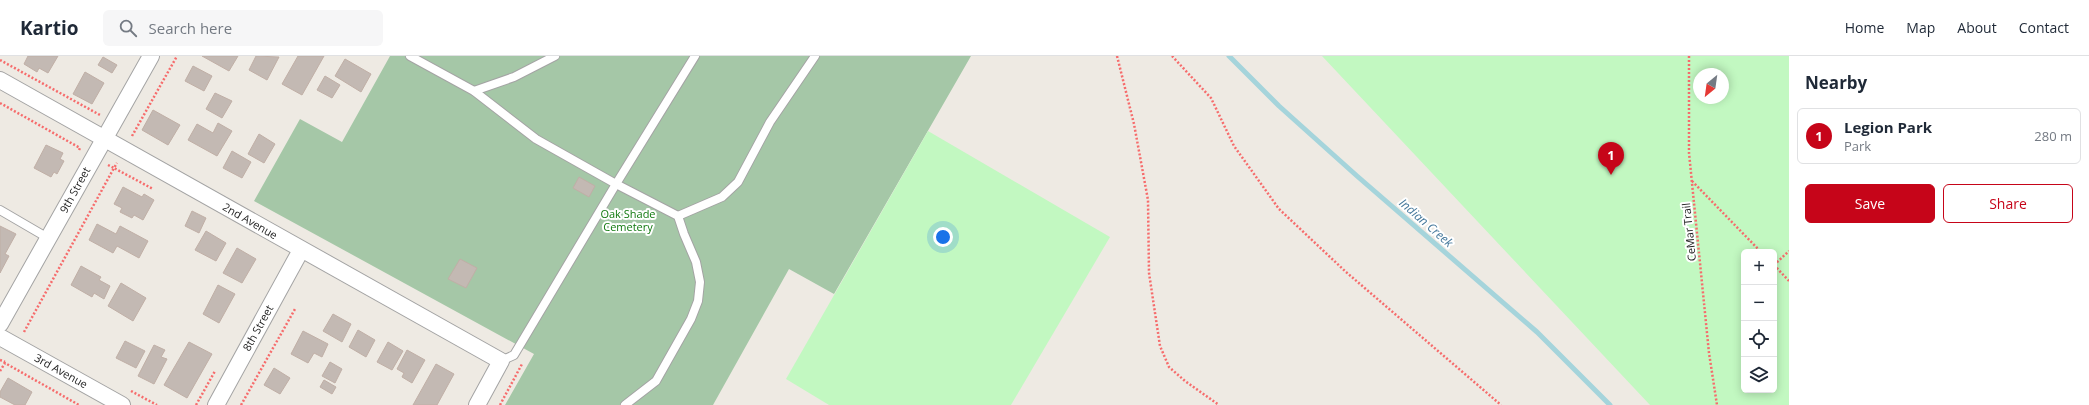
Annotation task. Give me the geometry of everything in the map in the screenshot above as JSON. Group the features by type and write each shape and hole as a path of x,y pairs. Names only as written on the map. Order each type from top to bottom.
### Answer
{"street":[{"name":"9th Street","path":"0,324 103,138 151,56"},
{"name":"2nd Avenue","path":"0,80 501,361"},
{"name":"8th Street","path":"216,405 301,250"},
{"name":"3rd Avenue","path":"0,337 122,405"},
{"path":"477,405 501,361"}],"lane":[{"path":"410,56 474,91 536,139 616,184 678,216 696,262 700,282 698,301 691,319 656,381 625,405"},
{"path":"474,91 514,77 556,56"},
{"path":"501,361 514,355 616,184 695,56"},
{"path":"678,216 722,197 738,182 770,122 815,56"},
{"path":"0,210 48,238"}],"path":[{"path":"130,139 177,56"},
{"path":"1117,56 1134,124 1148,200 1149,273 1160,346 1169,367 1185,381 1219,405"},
{"path":"1172,56 1211,98 1234,146 1279,209 1346,272 1501,405"},
{"name":"CeMar Trail","path":"1689,56 1689,153 1709,353 1717,405"},
{"path":"0,60 100,115 103,108"},
{"path":"0,104 80,148"},
{"path":"29,335 23,331 118,160"},
{"path":"108,164 153,189"},
{"path":"1692,181 1758,249"},
{"path":"1777,262 1789,251"},
{"path":"1777,268 1789,281"},
{"path":"241,405 295,309"},
{"path":"0,372 8,357"},
{"path":"0,360 79,405"},
{"path":"500,405 524,361"},
{"path":"196,405 216,368"},
{"path":"130,390 157,405"}],"green space":[{"name":"Oak Shade Cemetery","path":"390,56 971,56 834,294 789,269 713,405 505,405 534,354 254,201 300,119 342,142"},
{"path":"1322,56 1789,56 1789,405 1650,405"},
{"path":"928,131 1110,237 1011,405 829,405 786,379"}],"building":[{"path":"28,56 58,56 48,73 39,68 37,72 24,64"},
{"path":"202,56 238,56 229,71"},
{"path":"256,56 279,57 267,80 249,70"},
{"path":"298,56 324,56 302,95 282,84"},
{"path":"103,57 117,65 112,73 98,65"},
{"path":"345,59 371,74 361,92 335,76"},
{"path":"193,66 212,76 204,91 185,81"},
{"path":"85,72 104,83 92,104 73,94"},
{"path":"325,76 340,85 332,98 317,90"},
{"path":"215,93 232,101 222,118 206,109"},
{"path":"153,110 180,125 168,145 142,130"},
{"path":"218,123 232,131 217,156 188,140 197,124 213,133"},
{"path":"259,134 275,144 264,163 248,154"},
{"path":"46,145 63,153 60,159 64,161 57,174 54,172 51,177 34,168"},
{"path":"232,151 251,162 242,178 223,168"},
{"path":"579,177 595,186 589,197 573,188"},
{"path":"123,187 142,197 144,194 154,200 143,220 134,215 132,218 120,212 122,208 114,204"},
{"path":"192,211 206,218 199,233 185,226"},
{"path":"97,224 116,234 120,226 148,241 139,258 117,246 113,253 89,240"},
{"path":"0,226 16,234 5,254 9,256 0,273"},
{"path":"206,231 226,243 216,261 195,250"},
{"path":"237,248 256,259 242,283 223,273"},
{"path":"460,259 477,268 466,288 448,279"},
{"path":"81,266 101,277 99,280 110,286 104,299 94,293 92,297 71,285"},
{"path":"121,283 146,298 133,321 108,306"},
{"path":"218,285 235,294 219,323 203,314"},
{"path":"333,314 351,324 342,342 323,331"},
{"path":"358,330 375,340 366,357 349,347"},
{"path":"303,331 328,344 322,357 314,353 308,363 291,354"},
{"path":"125,341 145,351 136,368 116,358"},
{"path":"189,342 212,354 187,398 164,385"},
{"path":"388,342 403,351 392,370 377,362"},
{"path":"154,345 165,350 161,357 167,359 154,384 138,376"},
{"path":"407,350 425,360 412,383 402,377 404,373 397,369"},
{"path":"330,362 342,369 335,383 322,376"},
{"path":"436,364 454,374 437,405 413,405"},
{"path":"274,368 290,378 280,394 264,385"},
{"path":"8,378 32,392 25,405 15,405 0,397 0,392"},
{"path":"324,380 336,387 332,394 320,387"}],"waterway":[{"name":"Indian Creek","path":"1229,56 1279,106 1357,176 1537,332 1610,405"}],"place":[{"name":"Legion Park","path":"1611,175"}]}
